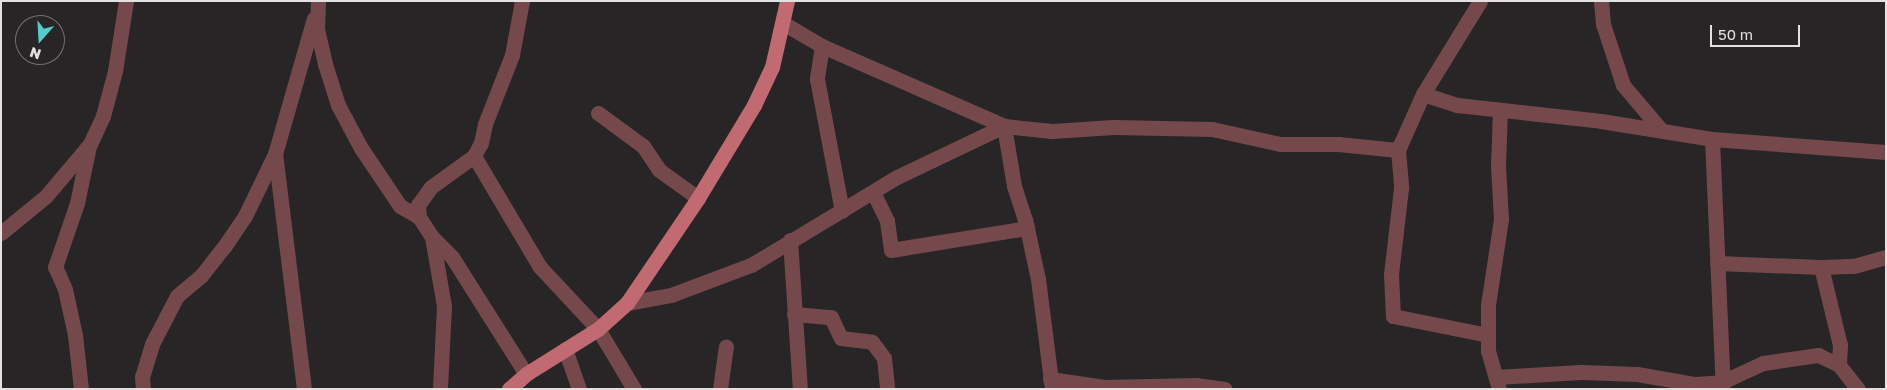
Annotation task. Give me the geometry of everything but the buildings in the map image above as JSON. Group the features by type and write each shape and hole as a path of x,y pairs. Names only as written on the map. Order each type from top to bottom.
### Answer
{"main road":[{"path":"509,389 526,374 598,329 627,303 698,198 754,105 772,66 787,1"}],"street":[{"path":"81,389 75,335 65,289 55,267 77,202 90,144 103,116 115,72 126,1"},
{"path":"143,389 142,377 152,344 177,296 201,276 224,248 245,216 275,154 318,1"},
{"path":"318,1 317,29 338,105 361,148 400,206 419,217"},
{"path":"522,1 512,55 474,156 431,187 418,205 419,217 432,238 452,257 526,374"},
{"path":"1480,1 1423,94 1398,150 1401,188 1391,274 1393,316 1488,335"},
{"path":"1601,1 1604,24 1623,85 1662,131"},
{"path":"783,23 822,46 1004,126 1052,131 1113,127 1212,129 1280,144 1338,144 1398,150"},
{"path":"822,46 817,79 842,211"},
{"path":"1423,94 1457,105 1601,121 1712,139 1886,152"},
{"path":"1500,110 1498,166 1501,219 1488,306 1488,351 1497,383 1581,372 1637,374 1695,384 1722,385 1762,363 1818,355 1840,365 1858,389"},
{"path":"598,113 643,146 659,170 698,198"},
{"path":"627,303 711,282 751,265 897,177 1004,126"},
{"path":"1004,126 1014,186 1027,228 1038,279 1051,384 1104,387 1188,385 1225,389"},
{"path":"1712,139 1722,385"},
{"path":"1,233 46,196 90,144"},
{"path":"275,154 304,389"},
{"path":"474,156 540,267 598,329 634,389"},
{"path":"874,192 887,221 891,250 1027,228"},
{"path":"432,238 444,306 440,389"},
{"path":"790,240 800,389"},
{"path":"1717,263 1821,267 1854,266 1886,257"},
{"path":"1821,267 1840,345 1840,365"},
{"path":"794,314 831,317 841,338 872,342 884,358 887,389"},
{"path":"720,389 726,346"},
{"path":"566,349 579,389"}]}
